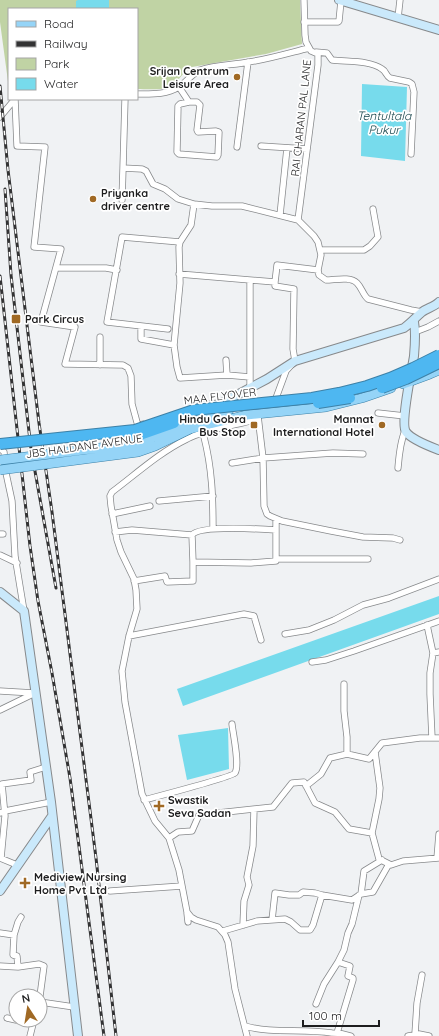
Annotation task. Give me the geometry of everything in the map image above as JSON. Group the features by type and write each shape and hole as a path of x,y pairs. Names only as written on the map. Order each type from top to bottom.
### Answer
{"highway":[{"name":"MAA FLYOVER","path":"0,444 135,430 194,410 312,398 338,393 367,386 390,378 439,355"},
{"name":"MAA FLYOVER","path":"0,449 133,437 203,415 336,401 361,395 393,384 439,363"}],"main road":[{"name":"JBS HALDANE AVENUE","path":"0,470 138,452 155,446 197,418 257,401 339,389 364,382 413,364 439,349"},
{"path":"0,460 140,443 188,425 230,418 258,416 277,412 343,404 409,382 439,370"}],"street":[{"name":"RAI CHARAN PAL LANE","path":"298,220 318,65 318,54 311,51 305,35 304,0"},
{"path":"304,22 338,22 340,0 439,30"},
{"path":"398,18 400,0"},
{"path":"138,94 168,92 179,87 200,71 217,66 248,62 309,48"},
{"path":"316,52 327,53 332,60 376,66 384,70 390,78 412,84 414,92 411,154"},
{"path":"238,147 248,62"},
{"path":"179,87 188,102"},
{"path":"0,117 14,100"},
{"path":"15,100 17,146 45,147 34,247 61,249 41,322 75,327 65,364 123,365 128,368 131,376 132,404 138,426 191,407 224,402"},
{"path":"122,200 125,100"},
{"path":"188,102 197,102 200,105 198,132 219,132 217,156 180,154 177,152 178,106 188,102"},
{"path":"261,146 307,149"},
{"path":"280,215 287,148"},
{"path":"123,168 142,169 146,171 149,173 153,184 165,189 178,199 194,204 212,206 242,206 298,220 318,242 321,255 318,270 319,275 326,280 353,280 368,299 422,312"},
{"path":"194,204 191,225 180,242 179,247 178,313 174,345 180,378 227,375 250,377"},
{"path":"320,250 364,250 370,246 378,237 373,209"},
{"path":"168,329 107,322 122,237 180,242"},
{"path":"295,361 293,349 294,290 275,286 277,265 318,270"},
{"path":"56,268 106,268 117,270"},
{"path":"179,274 275,282"},
{"path":"250,280 250,388"},
{"path":"197,418 295,361 404,328 414,322 422,312 439,302"},
{"path":"415,332 439,321"},
{"path":"398,468 400,447 405,431 404,427 409,382 413,364 415,332 414,322"},
{"path":"142,327 141,339 174,345"},
{"path":"100,337 100,365"},
{"path":"226,360 227,375"},
{"path":"277,412 276,398 286,371 295,361"},
{"path":"257,401 264,506 267,514 276,519 353,535 393,538 400,540"},
{"path":"378,413 405,416"},
{"path":"188,922 179,870 169,838 155,821 144,800 124,702 122,671 137,609 134,581 131,569 121,552 115,532 110,500 112,492 165,452 187,438 258,416"},
{"path":"405,431 408,435 439,450"},
{"path":"202,433 211,469 213,529"},
{"path":"0,449 4,452 6,473 12,501 17,563 46,767 78,1036"},
{"path":"232,463 262,458 333,453 363,454"},
{"path":"159,501 213,496"},
{"path":"112,514 150,506"},
{"path":"276,519 276,559"},
{"path":"115,532 132,530 192,535 197,531 213,529 276,530"},
{"path":"134,581 165,576 167,582 193,580 192,535"},
{"path":"0,555 17,563"},
{"path":"193,562 251,563 276,561 276,559 368,559"},
{"path":"285,634 310,630 363,605 389,598 439,579"},
{"path":"0,592 24,611"},
{"path":"130,636 244,614 254,616 262,640"},
{"path":"312,662 326,660 354,651 439,621"},
{"path":"427,625 436,653 430,694 432,738"},
{"path":"344,684 347,754"},
{"path":"0,690 35,693"},
{"path":"0,710 35,693"},
{"path":"144,800 234,774 236,771 236,762 232,724"},
{"path":"306,786 321,774 330,758 347,754 369,759 382,743 420,738 439,738"},
{"path":"375,752 380,788 372,833 379,859 391,865 403,861 438,858 439,834"},
{"path":"17,865 0,858 2,812 1,781 31,780 30,772 46,767"},
{"path":"169,838 178,832 192,831 199,815 273,807 292,783 304,782 315,803 335,812 348,829 372,833"},
{"path":"2,812 50,802"},
{"path":"243,925 244,901 249,885 247,877 253,846 254,808"},
{"path":"0,891 52,816"},
{"path":"316,1004 324,984 344,950 360,895 364,871 382,860"},
{"path":"272,920 275,893 289,895 299,895 303,892 315,893 352,900 360,895 373,892 389,864"},
{"path":"110,892 182,886"},
{"path":"223,931 257,921 285,919 300,930 310,930 313,926 322,895"},
{"path":"187,912 191,917 210,924 223,931 228,942 235,988 247,1036"},
{"path":"18,967 17,956 13,954 14,935 21,916"},
{"path":"0,933 14,935"},
{"path":"337,1033 354,980 353,978 347,976 350,966 338,962"},
{"path":"0,966 18,967 39,964 44,966 41,988"},
{"path":"415,1034 417,1003 422,976"},
{"path":"48,1003 74,1007"},
{"path":"245,1026 267,1030 321,1031 351,1036"},
{"path":"408,1036 415,1034 428,1036"}],"green space":[{"path":"0,0 300,0 302,44 266,54 192,67 169,87 138,89 138,8 8,8 8,82 0,22"}],"water":[{"path":"109,0 109,8 76,8 76,1"},
{"name":"Tentultala Pukur","path":"362,84 407,87 405,161 361,156"},
{"path":"439,596 439,614 183,706 177,689"},
{"path":"228,728 229,769 187,780 178,735"}],"railway":[{"path":"0,86 8,170 39,423 52,512 96,858 116,1036"},
{"path":"5,189 11,275 31,449 56,588"},
{"path":"0,276 30,546 38,601 70,778 104,1036"}],"place":[{"name":"Srijan Centrum Leisure Area","path":"237,77"},
{"name":"Priyanka driver centre","path":"93,199"},
{"name":"Park Circus","path":"16,319"},
{"name":"Hindu Gobra Bus Stop","path":"254,425"},
{"name":"Mannat International Hotel","path":"382,425"},
{"name":"Swastik Seva Sadan","path":"159,806"},
{"name":"Mediview Nursing Home Pvt Ltd","path":"25,883"}]}
